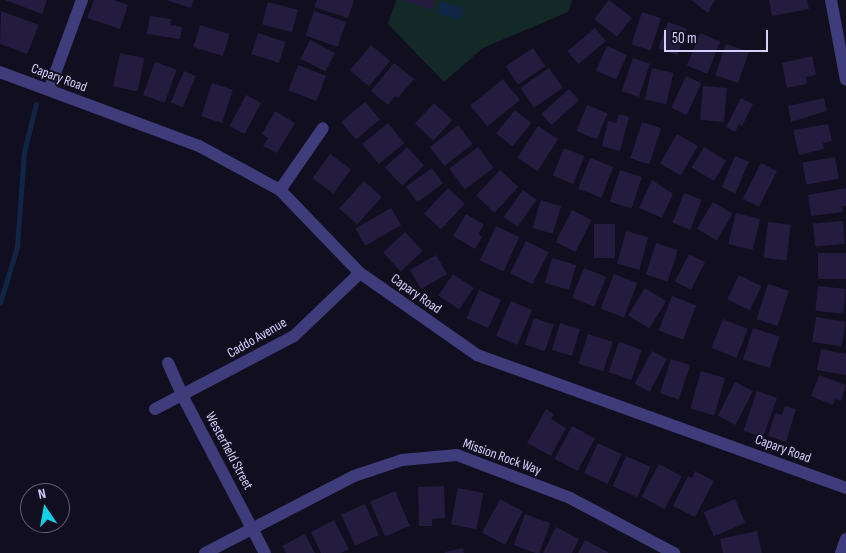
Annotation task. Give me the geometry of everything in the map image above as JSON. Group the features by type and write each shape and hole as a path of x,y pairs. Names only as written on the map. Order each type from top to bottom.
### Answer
{"street":[{"path":"49,90 82,0"},
{"path":"831,0 846,80"},
{"name":"Capary Road","path":"0,72 199,146 280,190 360,273 477,355 846,488"},
{"path":"280,190 323,128"},
{"name":"Caddo Avenue","path":"155,409 183,397 294,336 360,273"},
{"name":"Westerfield Street","path":"168,363 183,397 265,553"},
{"name":"Mission Rock Way","path":"205,553 354,476 402,460 457,455 570,498 674,553"},
{"path":"841,553 846,539"}],"green space":[{"path":"396,0 572,0 568,12 483,48 444,82 388,24"}],"water":[{"path":"441,1 464,8 460,20 437,13"}],"building":[{"path":"5,0 47,0 42,14"},
{"path":"94,0 113,0 128,5 120,29 87,18"},
{"path":"167,0 194,0 191,8"},
{"path":"317,0 354,0 348,18 314,7"},
{"path":"401,0 435,0 432,10"},
{"path":"609,0 632,18 617,37 594,19"},
{"path":"691,0 715,0 708,13"},
{"path":"769,0 807,0 809,9 772,16"},
{"path":"268,2 298,10 292,32 262,24"},
{"path":"1,11 39,25 27,54 0,44"},
{"path":"314,11 346,22 338,47 306,36"},
{"path":"642,12 661,18 651,51 631,44"},
{"path":"150,16 171,19 170,25 182,27 180,39 147,34"},
{"path":"668,22 687,29 677,55 658,48"},
{"path":"200,25 230,34 223,56 193,47"},
{"path":"595,28 606,41 578,64 567,51"},
{"path":"258,33 286,42 279,63 251,54"},
{"path":"700,33 720,41 707,74 687,65"},
{"path":"310,40 335,53 325,71 300,59"},
{"path":"726,44 749,52 738,83 715,75"},
{"path":"371,45 390,61 369,86 350,70"},
{"path":"607,46 627,55 616,80 596,71"},
{"path":"533,48 545,66 518,85 506,66"},
{"path":"120,53 144,58 137,91 113,86"},
{"path":"812,56 816,75 806,77 807,84 787,88 782,63"},
{"path":"633,58 650,64 639,97 622,91"},
{"path":"155,62 177,70 165,103 143,95"},
{"path":"394,63 414,79 398,98 395,96 388,105 371,91"},
{"path":"298,65 326,76 316,101 288,90"},
{"path":"549,68 563,88 534,108 520,88"},
{"path":"652,68 673,73 666,104 645,99"},
{"path":"184,71 196,76 183,107 171,102"},
{"path":"686,76 701,83 687,115 671,108"},
{"path":"503,79 520,100 487,126 470,105"},
{"path":"212,83 233,90 222,123 201,116"},
{"path":"703,86 727,88 724,122 700,120"},
{"path":"569,89 579,100 552,125 542,114"},
{"path":"246,95 261,103 245,134 230,126"},
{"path":"741,98 753,104 742,126 739,124 735,132 726,127"},
{"path":"824,98 827,111 791,122 788,106"},
{"path":"365,102 380,120 356,140 341,122"},
{"path":"434,103 452,120 433,141 415,123"},
{"path":"587,105 607,113 597,139 577,131"},
{"path":"515,110 531,123 512,147 496,133"},
{"path":"275,111 295,123 277,153 263,146 268,138 262,134"},
{"path":"619,114 629,117 620,151 602,146 608,121 616,123"},
{"path":"642,122 661,128 649,164 630,158"},
{"path":"388,123 404,143 379,164 362,144"},
{"path":"828,124 832,141 823,143 824,149 799,155 793,130"},
{"path":"458,125 473,144 444,166 430,147"},
{"path":"538,126 558,139 537,171 517,158"},
{"path":"677,134 698,146 681,175 660,163"},
{"path":"407,147 424,165 402,186 385,167"},
{"path":"478,147 494,168 465,189 449,169"},
{"path":"704,147 726,160 714,181 692,168"},
{"path":"564,148 584,156 573,184 553,176"},
{"path":"330,154 351,169 333,194 312,178"},
{"path":"735,156 749,162 736,193 722,187"},
{"path":"835,157 839,179 806,184 803,163"},
{"path":"590,158 613,167 602,198 578,189"},
{"path":"761,163 777,171 759,207 743,199"},
{"path":"432,168 443,183 417,202 406,187"},
{"path":"500,170 518,187 494,213 476,196"},
{"path":"620,170 642,177 632,208 610,201"},
{"path":"652,180 673,194 662,218 639,208"},
{"path":"364,181 382,197 357,225 339,208"},
{"path":"448,188 465,204 441,229 424,214"},
{"path":"846,188 846,206 842,206 843,212 811,216 808,195"},
{"path":"523,190 537,200 517,227 504,217"},
{"path":"684,193 702,200 690,230 673,223"},
{"path":"541,200 561,206 553,234 533,228"},
{"path":"713,202 733,214 717,240 697,229"},
{"path":"391,208 401,225 365,246 355,228"},
{"path":"572,210 592,220 575,252 556,242"},
{"path":"736,213 760,219 753,250 728,244"},
{"path":"466,214 484,225 478,234 482,237 475,249 453,236"},
{"path":"843,221 845,244 815,247 813,224"},
{"path":"768,222 791,225 786,261 764,258"},
{"path":"594,224 615,224 615,258 594,258"},
{"path":"496,226 520,237 504,271 480,260"},
{"path":"626,231 648,237 639,270 617,264"},
{"path":"405,232 423,251 401,271 383,252"},
{"path":"526,241 548,252 533,284 510,273"},
{"path":"656,243 678,250 668,281 646,274"},
{"path":"818,253 846,253 846,279 818,279"},
{"path":"689,254 705,262 691,290 675,282"},
{"path":"436,255 447,274 421,289 410,270"},
{"path":"552,258 576,265 569,290 545,283"},
{"path":"584,268 606,277 594,307 572,298"},
{"path":"453,274 474,288 459,310 438,296"},
{"path":"614,274 637,283 624,318 601,309"},
{"path":"739,275 761,286 750,310 727,299"},
{"path":"768,284 789,291 777,326 757,319"},
{"path":"818,286 846,289 843,314 815,311"},
{"path":"645,288 666,301 649,328 628,315"},
{"path":"479,290 501,300 488,328 466,318"},
{"path":"672,296 696,305 683,340 659,331"},
{"path":"511,301 532,310 517,345 496,336"},
{"path":"816,317 846,322 842,346 812,342"},
{"path":"534,318 554,325 545,351 525,344"},
{"path":"723,319 748,329 736,358 711,348"},
{"path":"560,323 580,329 572,356 552,350"},
{"path":"753,328 780,337 769,368 743,359"},
{"path":"588,334 613,342 603,372 578,363"},
{"path":"619,342 642,350 631,380 609,372"},
{"path":"821,349 846,354 846,375 817,370"},
{"path":"652,351 667,359 650,392 635,384"},
{"path":"671,359 690,365 679,399 660,393"},
{"path":"701,371 725,378 714,415 690,408"},
{"path":"819,375 846,385 841,401 835,399 833,405 811,396"},
{"path":"735,382 753,391 736,425 718,416"},
{"path":"757,391 777,398 763,438 743,431"},
{"path":"785,406 796,409 786,442 768,436 775,413 782,415"},
{"path":"546,409 554,414 551,419 566,428 551,456 527,443"},
{"path":"572,426 595,438 578,471 555,459"},
{"path":"598,443 622,454 608,484 584,473"},
{"path":"626,456 651,467 637,497 613,486"},
{"path":"659,464 682,476 665,509 642,497"},
{"path":"695,471 714,481 695,517 673,506 688,476 692,478"},
{"path":"444,486 445,518 432,519 432,526 419,526 418,487"},
{"path":"458,488 484,493 476,529 451,524"},
{"path":"395,491 410,526 385,537 370,502"},
{"path":"500,499 523,511 505,545 482,533"},
{"path":"735,499 745,523 714,536 704,512"},
{"path":"365,504 379,535 355,546 341,515"},
{"path":"525,514 550,523 540,553 514,545"},
{"path":"334,520 349,549 341,553 321,553 311,532"},
{"path":"556,527 579,539 572,553 543,553"},
{"path":"757,531 762,553 723,553 720,539"},
{"path":"305,534 315,553 286,553 282,546"},
{"path":"585,540 608,552 608,553 578,553"},
{"path":"463,548 464,553 445,553 445,552"}],"waterway":[{"path":"0,303 17,247 24,152 36,104"}]}
